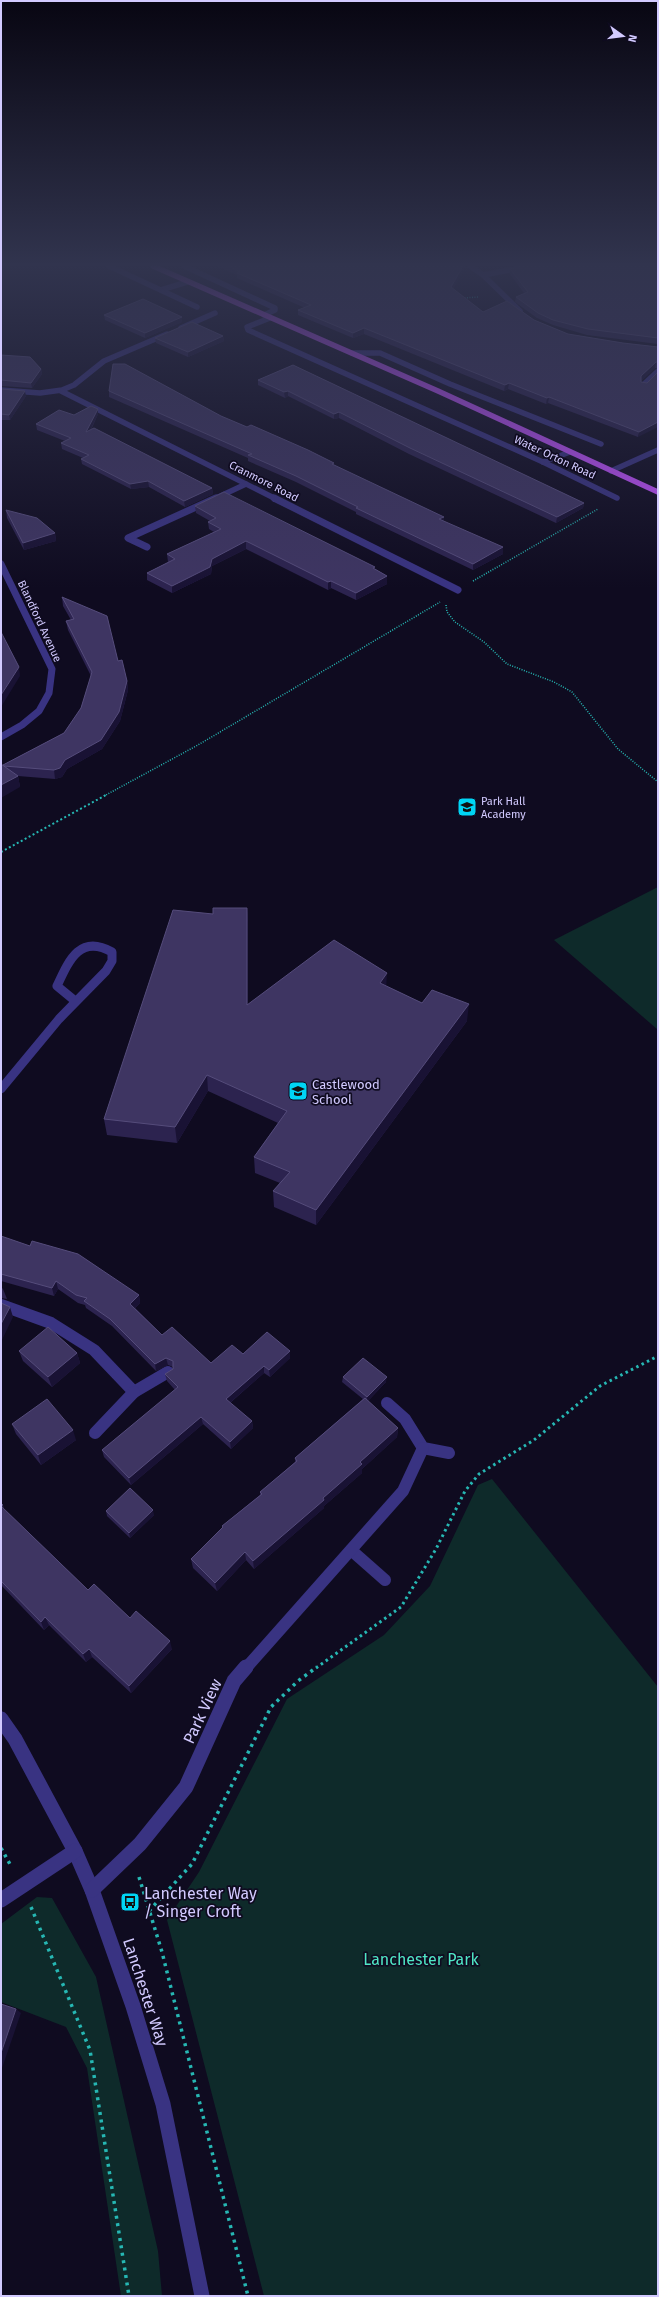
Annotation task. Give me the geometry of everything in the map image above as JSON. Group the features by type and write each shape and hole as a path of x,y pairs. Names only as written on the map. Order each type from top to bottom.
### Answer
{"main road":[{"name":"Water Orton Road","path":"398,373 658,492"}],"street":[{"path":"1,390 44,393 61,391 78,384 87,373"},
{"name":"Water Orton Road","path":"345,373 543,462 617,498"},
{"path":"426,373 601,444"},
{"path":"643,385 656,373"},
{"path":"438,391 450,384"},
{"name":"Cranmore Road","path":"61,391 458,590"},
{"path":"611,471 658,450"},
{"path":"543,462 570,452"},
{"path":"147,548 128,538 246,484"},
{"name":"Blandford Avenue","path":"1,564 52,668 53,684 48,699 38,713 22,726 1,737"},
{"path":"1,1089 74,1000 109,969 113,959 112,952 106,948 96,945 84,947 71,959 57,986 74,1000"},
{"path":"1,1305 51,1323 94,1350 134,1392"},
{"path":"95,1433 134,1392 168,1372"},
{"path":"387,1403 405,1419 423,1448 449,1454"},
{"name":"Park View","path":"92,1890 131,1852 186,1787 234,1681 403,1490 423,1448"},
{"path":"351,1550 385,1580"},
{"name":"Lanchester Way","path":"1,1719 15,1739 75,1851 92,1890 133,2006 163,2104 202,2296"},
{"path":"1,1900 75,1851"}],"path":[{"path":"458,590 617,498"},
{"path":"1,852 198,745 445,599 446,612 460,627 483,642 501,661 554,682 576,694 603,732 638,768 658,782"},
{"path":"149,1911 192,1864 271,1707 298,1681 401,1607 436,1549 465,1491 479,1474 534,1440 600,1386 658,1356"},
{"path":"1,1848 22,1886 90,2050 129,2296"},
{"path":"131,1852 162,1952 248,2296"}],"green space":[{"path":"658,887 658,1029 657,1029 554,940"},
{"name":"Lanchester Park","path":"492,1479 658,1687 658,2296 264,2296 167,1920 199,1872 287,1699 384,1635 430,1586 478,1485"},
{"path":"37,1897 52,1898 96,1977 158,2251 162,2296 121,2296 87,2068 66,2027 1,2002 1,1924"}],"building":[{"path":"1,373 38,373 31,383 1,380"},
{"path":"112,373 142,373 221,416 247,427 251,425 308,450 334,463 332,464 444,517 439,519 503,547 473,564 356,508 358,507 296,476 248,455 252,454 109,391"},
{"path":"274,373 310,373 584,503 557,517 410,448 339,412 334,414 288,391 284,392 258,380"},
{"path":"476,373 644,373 641,376 641,382 647,383 658,373 658,422 639,432 549,397 547,398 509,383 505,385"},
{"path":"1,389 25,391 9,415 1,414"},
{"path":"91,406 98,409 86,432 94,428 212,488 184,501 148,481 130,484 81,459 89,455 61,443 71,438 36,424 59,410 74,415"},
{"path":"224,492 375,567 373,568 387,576 356,593 331,581 328,582 246,541 212,559 210,567 172,586 147,573 175,559 167,554 221,529 208,522 216,518 195,506"},
{"path":"6,510 37,518 55,533 23,543"},
{"path":"62,597 107,616 118,661 122,660 127,681 119,712 101,740 65,760 60,768 54,770 4,766 3,765 64,733 81,708 92,672 66,621 74,619"},
{"path":"1,632 19,667 1,695"},
{"path":"1,764 18,776 1,785"},
{"path":"213,908 247,908 247,1005 334,940 387,973 380,983 422,1003 432,990 469,1004 316,1210 273,1191 290,1172 254,1157 287,1111 207,1075 175,1127 104,1119 173,910 213,914"},
{"path":"1,1236 30,1246 32,1241 78,1254 139,1295 130,1304 162,1335 172,1327 211,1363 232,1345 243,1354 267,1332 290,1351 269,1370 264,1366 226,1399 252,1421 230,1442 201,1417 129,1478 102,1450 178,1387 165,1374 173,1369 173,1361 166,1358 155,1364 110,1319 84,1301 87,1298 76,1295 56,1281 52,1288 1,1274"},
{"path":"1,1303 10,1307 1,1324"},
{"path":"48,1327 77,1353 48,1377 19,1351"},
{"path":"363,1358 387,1377 367,1397 343,1377"},
{"path":"365,1398 398,1428 360,1462 362,1464 323,1498 324,1500 253,1561 245,1552 215,1583 191,1559 223,1527 222,1526 262,1494 260,1492 297,1461 295,1458"},
{"path":"47,1399 73,1430 38,1455 12,1424"},
{"path":"130,1488 153,1510 129,1533 106,1511"},
{"path":"1,1506 88,1590 94,1584 130,1618 136,1611 170,1641 129,1686 89,1649 83,1654 45,1617 41,1622 1,1581"},
{"path":"1,2004 16,2009 1,2053"}],"place":[{"name":"Park Hall Academy","path":"467,807"},
{"name":"Castlewood School","path":"298,1091"},
{"name":"Lanchester Way / Singer Croft","path":"130,1902"}]}
